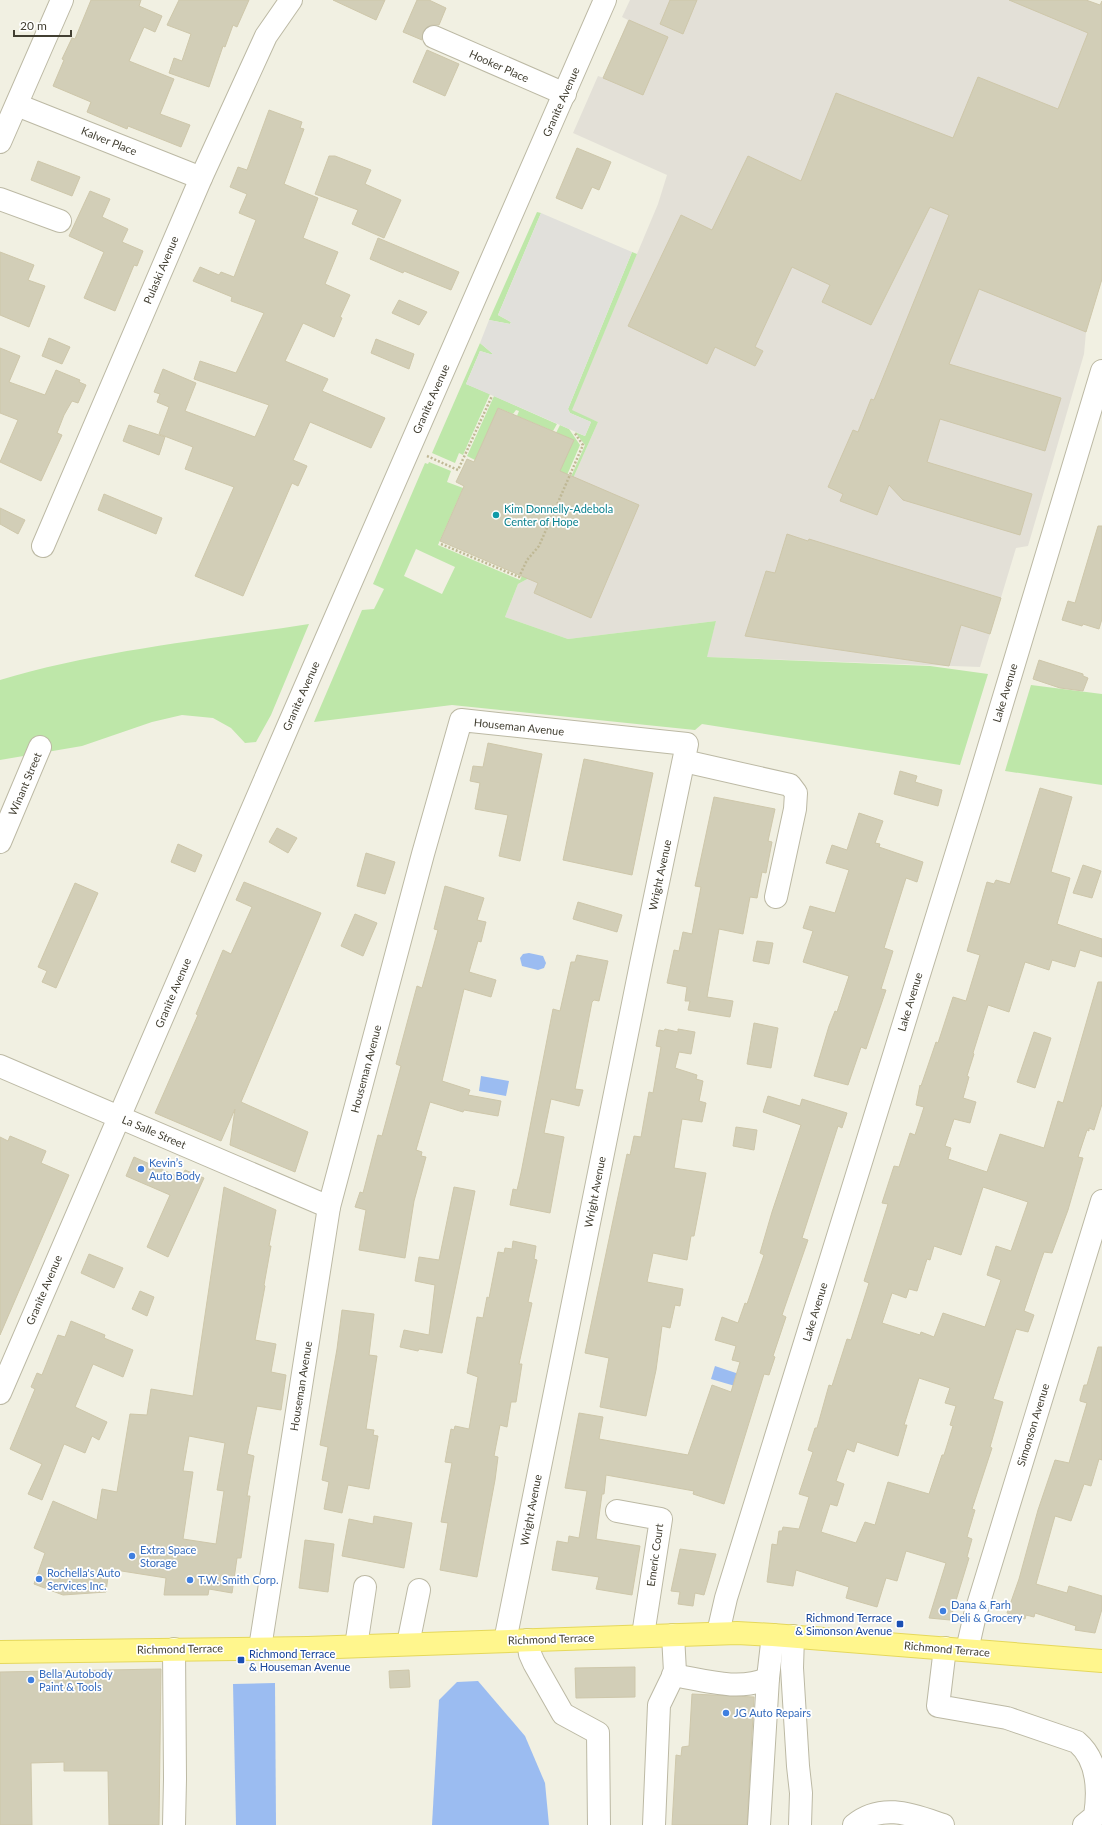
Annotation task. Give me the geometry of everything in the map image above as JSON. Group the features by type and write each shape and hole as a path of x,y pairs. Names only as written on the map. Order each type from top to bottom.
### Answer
{"main road":[{"name":"Richmond Terrace","path":"0,1652 356,1646 718,1633 783,1635 1102,1661"}],"street":[{"path":"0,142 62,0"},
{"name":"Pulaski Avenue","path":"42,546 201,178 266,36 292,0"},
{"name":"Granite Avenue","path":"0,1393 289,724 605,0"},
{"name":"Hooker Place","path":"434,38 565,94"},
{"name":"Kalver Place","path":"16,105 201,178"},
{"path":"0,199 60,221"},
{"name":"Lake Avenue","path":"718,1633 726,1598 973,800 1102,371"},
{"name":"Houseman Avenue","path":"260,1648 329,1207 423,854 461,720 685,752"},
{"name":"Winant Street","path":"0,842 40,747"},
{"path":"685,752 790,785 796,793 795,809 776,896"},
{"name":"Wright Avenue","path":"505,1641 685,752"},
{"name":"La Salle Street","path":"0,1066 329,1207"},
{"name":"Simonson Avenue","path":"967,1650 975,1615 1102,1201"},
{"name":"Emeric Court","path":"616,1511 661,1519 643,1635"},
{"path":"356,1646 366,1587"},
{"path":"408,1644 419,1590"},
{"path":"654,1825 659,1705 674,1675 672,1635"},
{"path":"759,1825 768,1678 783,1635"},
{"path":"783,1635 792,1668 798,1766 802,1793 800,1825"},
{"path":"528,1640 530,1654 534,1663 563,1714 598,1733 599,1825"},
{"path":"945,1648 938,1706 1007,1718 1077,1742 1086,1750 1094,1767 1097,1802 1095,1816 1084,1825"},
{"path":"174,1649 174,1825"},
{"path":"674,1675 728,1684 758,1683 768,1678"},
{"path":"854,1825 879,1812 907,1813 943,1825"}],"path":[{"path":"427,456 458,470 492,396"},
{"path":"441,544 519,577 527,560 539,546 582,445 574,432"}],"shaded area":[{"path":"630,0 1086,0 1102,6 1102,279 1086,332 1084,354 1028,546 1016,548 980,667 706,657 716,621 568,639 505,617 518,584 529,578 598,422 571,411 658,204 667,175 573,133 598,76 604,78 628,20 622,17"},
{"path":"541,213 632,252 568,409 570,413 591,422 585,436 466,384 480,351 493,354 480,343 489,320 510,324 511,322 498,315"}],"green space":[{"path":"537,212 541,213 498,315 511,322 510,324 489,320"},
{"path":"632,252 637,254 572,410 598,422 529,578 518,584 505,617 568,639 716,621 707,657 930,666 988,674 960,765 702,724 695,730 452,705 314,722 362,610 374,609 384,589 373,584 425,463 428,464 429,462 451,471 447,482 463,488 438,545 520,580 529,560 540,547 585,445 575,432 585,436 591,422 570,413 568,409","holes":["416,549 455,567 442,594 404,576"]},
{"path":"480,343 493,354 480,351 466,384 490,394 463,455 459,453 455,463 432,453"},
{"path":"494,396 557,424 553,431 517,416 519,411 516,410 513,414 498,408 475,460 467,456"},
{"path":"560,425 569,429 580,445 537,545 525,558 518,575 516,574 573,440 556,433"},
{"path":"309,624 271,715 256,742 245,743 231,728 213,718 182,715 152,722 82,746 0,760 0,680 115,653"},
{"path":"1031,685 1102,694 1102,785 1005,771"}],"water":[{"path":"529,953 543,956 546,963 544,968 538,970 522,966 520,958 523,954"},
{"path":"481,1076 509,1081 506,1096 479,1091"},
{"path":"715,1366 739,1374 735,1386 711,1379"},
{"path":"478,1681 525,1736 545,1783 549,1825 432,1825 439,1700 457,1682"},
{"path":"275,1683 276,1825 236,1825 233,1684"}],"building":[{"path":"91,0 141,0 139,6 162,16 155,32 144,27 129,61 174,79 160,114 190,125 181,147 128,126 127,129 87,112 91,102 53,86 64,60 62,59 72,38 75,39"},
{"path":"179,0 249,0 237,27 233,25 225,47 223,46 209,87 169,73 174,58 182,61 191,34 167,25"},
{"path":"333,0 385,0 376,20"},
{"path":"417,0 429,0 446,8 439,25 427,27 423,32 422,40 403,32"},
{"path":"670,0 697,0 683,34 660,24"},
{"path":"1009,0 1086,0 1100,5 1102,1 1102,279 1086,332 979,289 949,364 1061,398 1045,451 940,419 927,462 1032,494 1020,535 903,500 889,485 877,515 840,501 843,494 828,487 853,430 858,432 871,399 874,400 949,215 930,207 871,325 822,302 830,285 792,267 755,347 763,351 755,366 715,347 707,364 628,326 681,215 712,230 748,156 801,181 836,93 953,138 978,77 1058,109 1088,33"},
{"path":"629,20 668,37 643,95 603,78"},
{"path":"427,50 459,64 445,96 413,82"},
{"path":"269,110 302,122 300,128 304,129 284,184 318,198 303,238 338,252 325,284 350,295 340,317 342,318 334,337 303,323 285,361 328,379 322,391 385,418 371,448 310,422 293,460 307,466 298,486 292,483 243,596 195,576 234,487 185,469 193,447 159,434 169,407 157,402 160,394 154,392 163,369 196,383 185,411 255,437 269,405 194,379 200,361 236,373 264,313 231,301 232,297 193,281 200,267 219,275 221,272 234,277 256,220 239,213 247,194 230,187 238,167 247,170"},
{"path":"577,148 611,162 599,190 592,187 582,209 556,198"},
{"path":"329,156 335,156 371,170 365,184 401,200 384,238 352,224 358,210 315,194"},
{"path":"38,161 80,177 72,196 31,180"},
{"path":"90,191 110,199 102,217 128,229 122,242 143,251 137,266 134,265 115,311 84,298 104,252 69,236"},
{"path":"378,238 459,272 451,290 404,271 403,273 370,259"},
{"path":"0,252 34,265 28,280 45,286 29,327 0,315"},
{"path":"399,300 427,312 419,325 392,313"},
{"path":"49,338 70,347 62,364 42,356"},
{"path":"376,339 414,354 409,369 371,353"},
{"path":"0,348 20,356 9,382 45,395 56,370 80,380 79,382 86,385 78,403 72,401 64,415 57,433 62,435 41,481 0,462 18,420 0,413"},
{"path":"498,408 574,440 560,471 639,505 591,618 534,593 538,583 440,541 464,486 456,482 467,459 474,462"},
{"path":"129,425 165,437 159,455 123,441"},
{"path":"104,494 162,518 156,534 98,510"},
{"path":"0,508 25,520 18,534 0,524"},
{"path":"1098,526 1102,526 1102,619 1099,629 1062,620 1068,601 1075,603"},
{"path":"787,534 808,541 809,539 1001,598 990,634 961,625 949,666 745,636 766,571 775,573"},
{"path":"1039,660 1083,674 1083,676 1088,678 1083,691 1060,688 1033,679"},
{"path":"488,743 542,754 520,861 499,856 508,815 475,809 480,783 470,781 473,766 483,767"},
{"path":"584,759 653,773 632,875 563,860"},
{"path":"900,771 917,776 915,782 942,790 938,806 894,794"},
{"path":"1040,788 1072,797 1051,872 1070,878 1057,924 1102,939 1102,957 1080,950 1075,967 1052,960 1049,970 1025,962 1009,1012 988,1005 973,1053 974,1054 967,1076 969,1077 963,1098 976,1102 970,1123 954,1119 945,1146 951,1148 948,1159 987,1172 1000,1134 1044,1148 1058,1101 1063,1103 1098,982 1102,982 1102,1104 1094,1130 1089,1128 1089,1131 1087,1130 1078,1157 1083,1158 1068,1210 1052,1253 1044,1252 1024,1311 1034,1315 1028,1332 1016,1329 993,1399 1003,1402 990,1447 992,1448 972,1509 975,1510 967,1537 972,1539 967,1557 969,1558 950,1620 929,1618 946,1563 906,1551 897,1581 886,1578 877,1607 846,1598 849,1587 796,1570 793,1586 767,1582 772,1544 777,1545 779,1531 782,1531 783,1527 799,1529 809,1497 799,1494 813,1452 808,1450 815,1428 817,1428 829,1385 832,1386 847,1339 851,1340 869,1283 864,1281 888,1204 882,1203 894,1166 899,1167 910,1133 915,1135 924,1107 916,1105 920,1085 921,1086 936,1042 938,1043 953,997 966,1001 980,955 967,951 987,882 994,884 996,880 1010,884","holes":["983,1187 1028,1202 1011,1251 996,1246 987,1275 1001,1280 985,1327 943,1313 934,1337 921,1332 920,1335 882,1323 892,1293 906,1298 909,1289 917,1291 927,1259 930,1260 934,1246 961,1255","919,1378 950,1388 945,1403 956,1406 950,1425 953,1426 929,1494 888,1482 875,1525 865,1522 856,1543 821,1532 830,1504 837,1506 844,1484 836,1481 847,1449 854,1452 857,1442 898,1456 907,1425 904,1425"]},
{"path":"714,797 775,809 768,841 772,842 766,873 762,872 757,898 750,897 743,934 719,929 707,997 733,1001 730,1017 688,1010 690,1001 685,1001 687,987 667,983 674,950 679,951 683,932 692,934 701,887 695,886"},
{"path":"859,813 883,821 875,843 880,844 879,847 923,862 917,882 906,878 884,948 893,951 881,989 886,990 866,1049 861,1047 848,1085 814,1076 829,1026 835,1011 837,1012 849,976 803,962 813,931 803,928 810,906 835,913 849,870 826,863 832,845 847,850"},
{"path":"277,828 297,838 288,853 269,842"},
{"path":"178,844 202,855 195,872 171,862"},
{"path":"366,853 395,862 385,894 357,886"},
{"path":"1083,865 1101,871 1092,898 1073,893"},
{"path":"244,882 321,913 241,1102 308,1132 295,1172 230,1145 235,1109 221,1141 155,1113 198,1015 196,1014 223,950 231,954 252,907 236,900"},
{"path":"75,883 98,893 56,988 42,982 47,971 38,967"},
{"path":"445,886 484,898 477,920 486,922 481,942 478,941 469,972 496,980 491,997 464,989 442,1081 470,1090 468,1095 501,1101 498,1116 464,1110 463,1112 430,1102 416,1150 422,1152 421,1156 426,1157 414,1201 405,1258 359,1250 366,1210 355,1207 360,1192 363,1193 378,1135 382,1136 401,1066 396,1064 417,986 422,988 438,930 434,929"},
{"path":"578,902 622,915 617,932 573,919"},
{"path":"355,914 377,923 363,956 341,946"},
{"path":"757,941 773,943 769,964 753,961"},
{"path":"577,955 608,961 599,1001 594,1000 592,1002 575,1089 583,1090 579,1106 551,1099 544,1133 564,1137 550,1213 510,1205 513,1189 517,1190 521,1173 553,1009 560,1011 571,962 575,962"},
{"path":"754,1023 778,1028 771,1068 747,1064"},
{"path":"665,1029 678,1032 678,1029 695,1032 691,1054 679,1052 675,1068 697,1075 696,1079 703,1081 699,1101 706,1103 702,1122 682,1119 674,1168 706,1173 694,1236 691,1236 687,1260 653,1253 647,1282 683,1289 680,1306 675,1305 670,1328 662,1326 656,1370 646,1416 600,1407 609,1358 585,1353 627,1154 630,1155 634,1136 641,1137 649,1092 653,1093 661,1047 656,1046 659,1030 664,1031"},
{"path":"1034,1032 1051,1038 1035,1088 1017,1082"},
{"path":"768,1096 800,1106 802,1099 847,1113 842,1128 838,1126 802,1238 808,1240 782,1315 786,1317 773,1356 775,1357 769,1375 764,1374 724,1504 693,1494 694,1491 606,1475 596,1539 640,1546 632,1595 596,1589 599,1577 552,1570 557,1541 568,1543 569,1536 579,1538 587,1491 565,1488 579,1413 603,1417 599,1439 688,1455 712,1385 731,1392 740,1362 732,1360 736,1346 715,1340 722,1317 738,1323 745,1303 747,1304 764,1255 760,1253 772,1212 801,1125 763,1112"},
{"path":"736,1127 757,1130 754,1150 733,1146"},
{"path":"10,1136 46,1151 41,1163 69,1175 0,1335 0,1137 8,1141"},
{"path":"134,1157 181,1178 185,1170 204,1178 168,1257 147,1247 170,1195 126,1176"},
{"path":"224,1187 276,1210 269,1246 271,1246 265,1286 255,1340 276,1344 271,1372 286,1375 281,1410 257,1406 247,1454 254,1456 247,1496 250,1496 241,1558 237,1558 232,1593 209,1589 208,1595 164,1595 166,1578 109,1569 106,1592 63,1595 34,1584 45,1553 34,1548 53,1501 97,1520 102,1489 117,1492 130,1414 147,1415 151,1389 193,1396","holes":["189,1436 225,1443 217,1490 224,1491 216,1544 183,1539 193,1472 183,1471"]},
{"path":"454,1187 475,1191 442,1353 419,1349 418,1351 400,1347 404,1330 429,1335 435,1285 415,1281 419,1257 439,1260"},
{"path":"513,1241 536,1246 534,1259 537,1260 528,1302 532,1303 519,1364 522,1364 516,1402 511,1402 507,1427 500,1425 494,1456 498,1457 495,1480 477,1577 440,1570 448,1523 441,1522 452,1463 445,1462 451,1429 454,1430 455,1426 469,1429 478,1377 467,1373 477,1317 483,1318 487,1297 489,1298 498,1252 504,1253 505,1248 512,1249"},
{"path":"89,1254 123,1268 114,1288 81,1273"},
{"path":"140,1291 154,1297 147,1316 132,1309"},
{"path":"342,1310 374,1314 369,1355 377,1356 366,1429 374,1430 373,1435 378,1436 369,1489 348,1485 342,1513 324,1509 329,1482 322,1480 328,1447 320,1445 337,1349"},
{"path":"71,1321 105,1335 104,1338 133,1350 123,1377 93,1364 75,1407 107,1422 99,1440 92,1436 85,1453 64,1444 42,1500 28,1494 42,1464 10,1449 35,1389 31,1387 37,1373 42,1375 58,1335 65,1337"},
{"path":"1098,1347 1102,1347 1102,1460 1099,1459 1091,1486 1084,1484 1071,1521 1055,1516 1036,1584 1067,1593 1069,1586 1102,1596 1102,1609 1095,1633 1075,1630 1076,1626 1035,1613 1034,1617 1026,1615 1025,1619 1007,1613 1019,1579 1038,1510 1055,1460 1069,1463 1087,1403 1080,1401 1080,1399 1084,1385 1087,1385"},
{"path":"374,1516 412,1523 404,1568 342,1556 349,1519 373,1524"},
{"path":"305,1540 334,1544 328,1592 299,1588"},
{"path":"680,1549 716,1554 704,1595 695,1593 693,1606 678,1604 680,1592 671,1591"},
{"path":"635,1667 635,1697 576,1698 575,1668"},
{"path":"161,1669 159,1825 109,1825 108,1771 64,1771 64,1762 31,1763 32,1825 0,1825 0,1672"},
{"path":"409,1670 410,1687 390,1688 389,1671"},
{"path":"692,1694 754,1697 747,1825 672,1825 676,1755 681,1756 682,1747 689,1746"}],"place":[{"name":"Kim Donnelly-Adebola Center of Hope","path":"496,515"},
{"name":"Kevin’s Auto Body","path":"141,1169"},
{"name":"Extra Space Storage","path":"132,1556"},
{"name":"Rochella's Auto Services Inc.","path":"39,1579"},
{"name":"T.W. Smith Corp.","path":"190,1580"},
{"name":"Dana & Farh Deli & Grocery","path":"943,1611"},
{"name":"Richmond Terrace & Simonson Avenue","path":"900,1624"},
{"name":"Richmond Terrace & Houseman Avenue","path":"241,1660"},
{"name":"Bella Autobody Paint & Tools","path":"31,1680"},
{"name":"JG Auto Repairs","path":"726,1713"}]}
